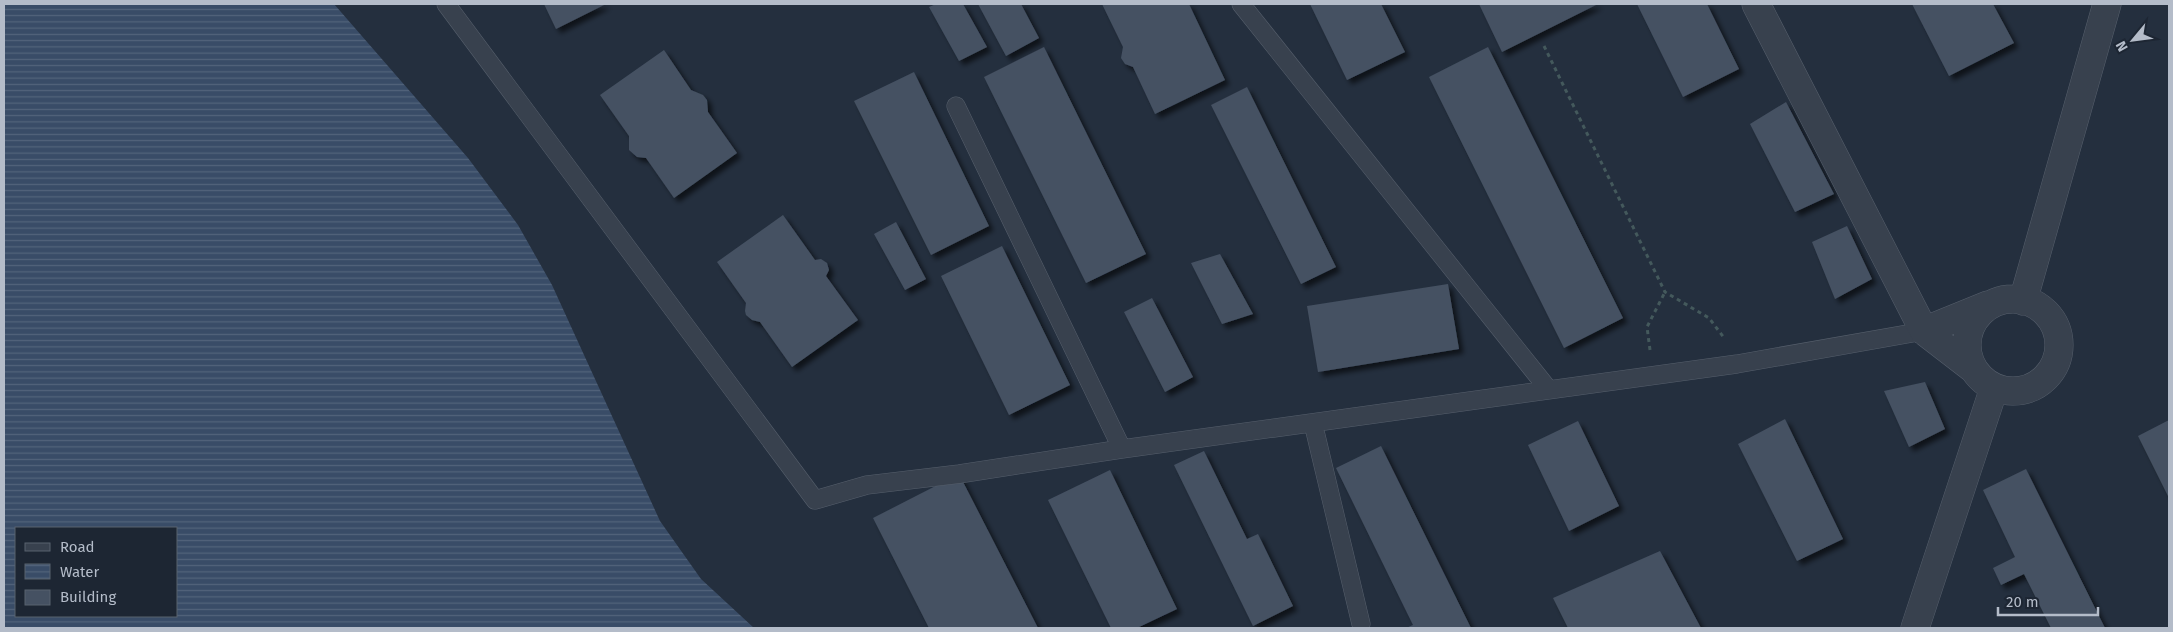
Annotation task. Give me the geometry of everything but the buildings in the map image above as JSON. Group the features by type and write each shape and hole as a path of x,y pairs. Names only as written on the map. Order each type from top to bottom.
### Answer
{"street":[{"path":"1756,4 1924,331 1972,368 1994,388 2018,392 2040,384 2055,366 2060,342 2052,320 2034,303 2011,298 1924,331"},
{"path":"2023,301 2107,4"},
{"path":"1972,368 1966,345 1972,322 1989,305"},
{"path":"1915,628 1994,388"}],"lane":[{"path":"446,4 815,500 867,485 959,474 1122,449 1737,364 1924,331"},
{"path":"1241,4 1549,390"},
{"path":"956,106 1122,449"},
{"path":"1313,423 1361,624"}],"path":[{"path":"1544,46 1666,292 1709,318 1724,336 1737,364"},
{"path":"1652,376 1647,327 1666,292"}],"water":[{"path":"4,4 334,4 468,158 518,225 552,285 660,521 701,579 754,628 4,628"}]}
